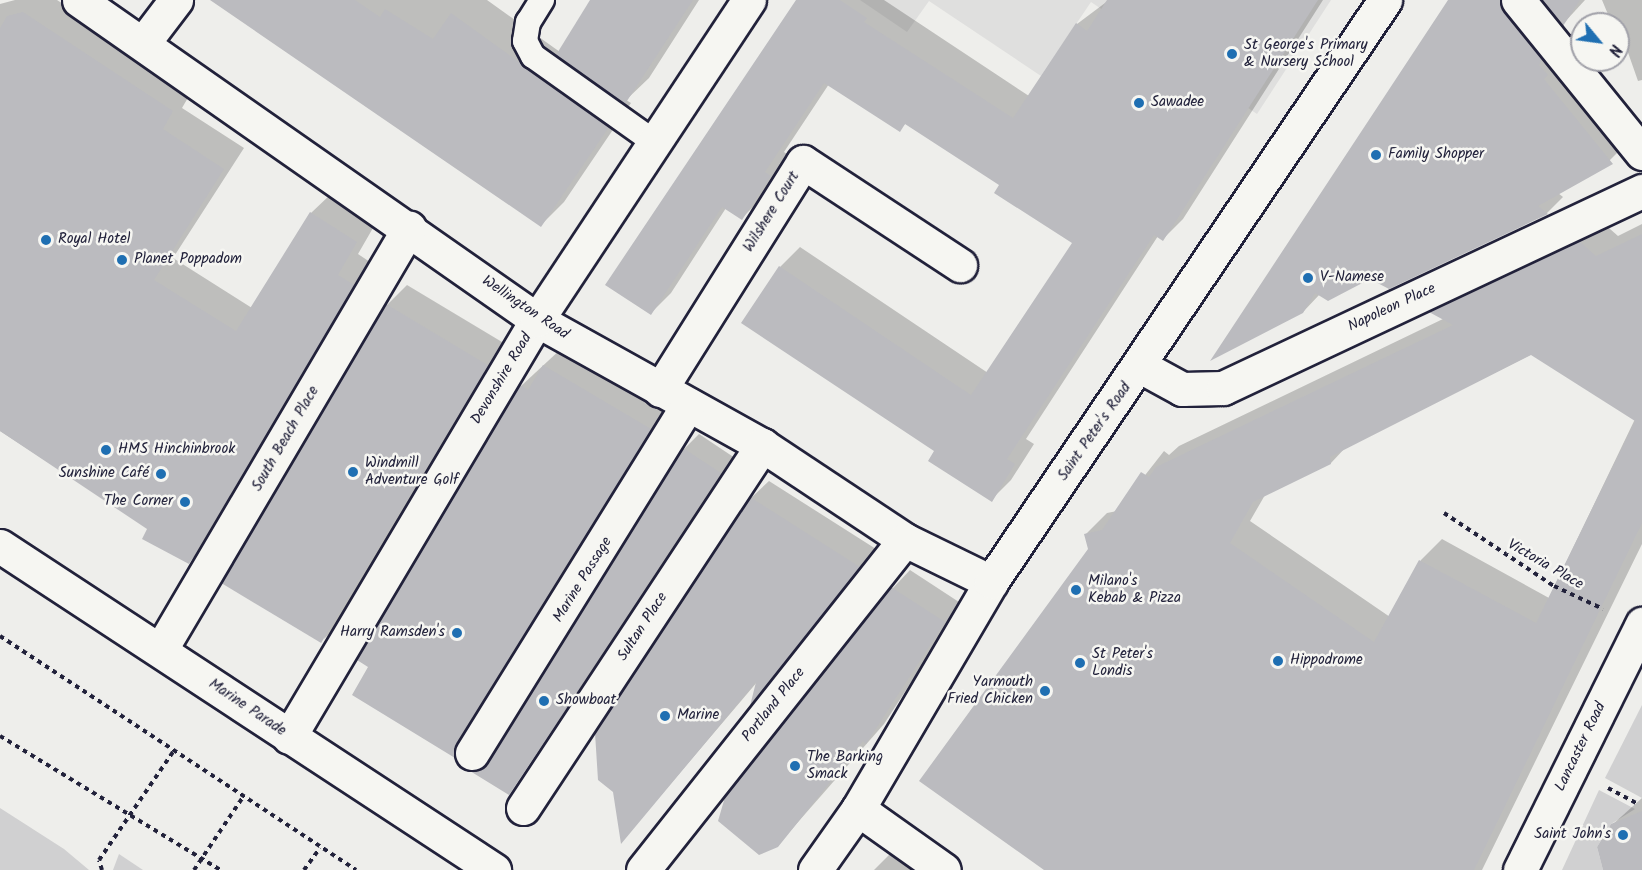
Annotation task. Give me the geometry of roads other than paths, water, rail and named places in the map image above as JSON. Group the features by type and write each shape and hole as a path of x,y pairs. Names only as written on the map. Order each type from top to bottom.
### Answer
{"street":[{"name":"Wellington Road","path":"80,0 144,42 537,320 762,445 905,540 991,582"},
{"path":"144,42 176,0"},
{"name":"Devonshire Road","path":"289,737 537,320 657,144 749,0"},
{"name":"Saint Peter's Road","path":"815,870 858,809 991,582 1140,366 1385,0"},
{"path":"1518,0 1570,47"},
{"path":"1587,72 1642,153"},
{"name":"Wilshere Court","path":"674,397 803,162 960,265"},
{"name":"Napoleon Place","path":"1140,366 1182,389 1223,388 1642,191"},
{"name":"South Beach Place","path":"161,649 214,563 409,228"},
{"name":"Marine Passage","path":"472,753 674,397"},
{"name":"Sultan Place","path":"523,808 762,445"},
{"name":"Portland Place","path":"643,870 905,540"},
{"name":"Marine Parade","path":"0,546 161,649 289,737 494,870"},
{"name":"Lancaster Road","path":"1520,870 1641,625"},
{"path":"858,809 944,870"}],"lane":[{"path":"542,0 528,22 525,41 533,56 657,144"}],"place":[{"name":"St George's Primary & Nursery School","path":"1232,54"},
{"name":"Sawadee","path":"1139,103"},
{"name":"Family Shopper","path":"1376,155"},
{"name":"Royal Hotel","path":"46,240"},
{"name":"Planet Poppadom","path":"122,260"},
{"name":"V-Namese","path":"1308,278"},
{"name":"HMS Hinchinbrook","path":"106,450"},
{"name":"Windmill Adventure Golf","path":"353,472"},
{"name":"Sunshine Café","path":"161,474"},
{"name":"The Corner","path":"185,502"},
{"name":"Milano's Kebab & Pizza","path":"1076,590"},
{"name":"Harry Ramsden's","path":"457,633"},
{"name":"Hippodrome","path":"1278,661"},
{"name":"St Peter's Londis","path":"1080,663"},
{"name":"Yarmouth Fried Chicken","path":"1045,691"},
{"name":"Showboat","path":"544,701"},
{"name":"Marine","path":"665,716"},
{"name":"The Barking Smack","path":"795,766"},
{"name":"Saint John's","path":"1623,835"}]}
